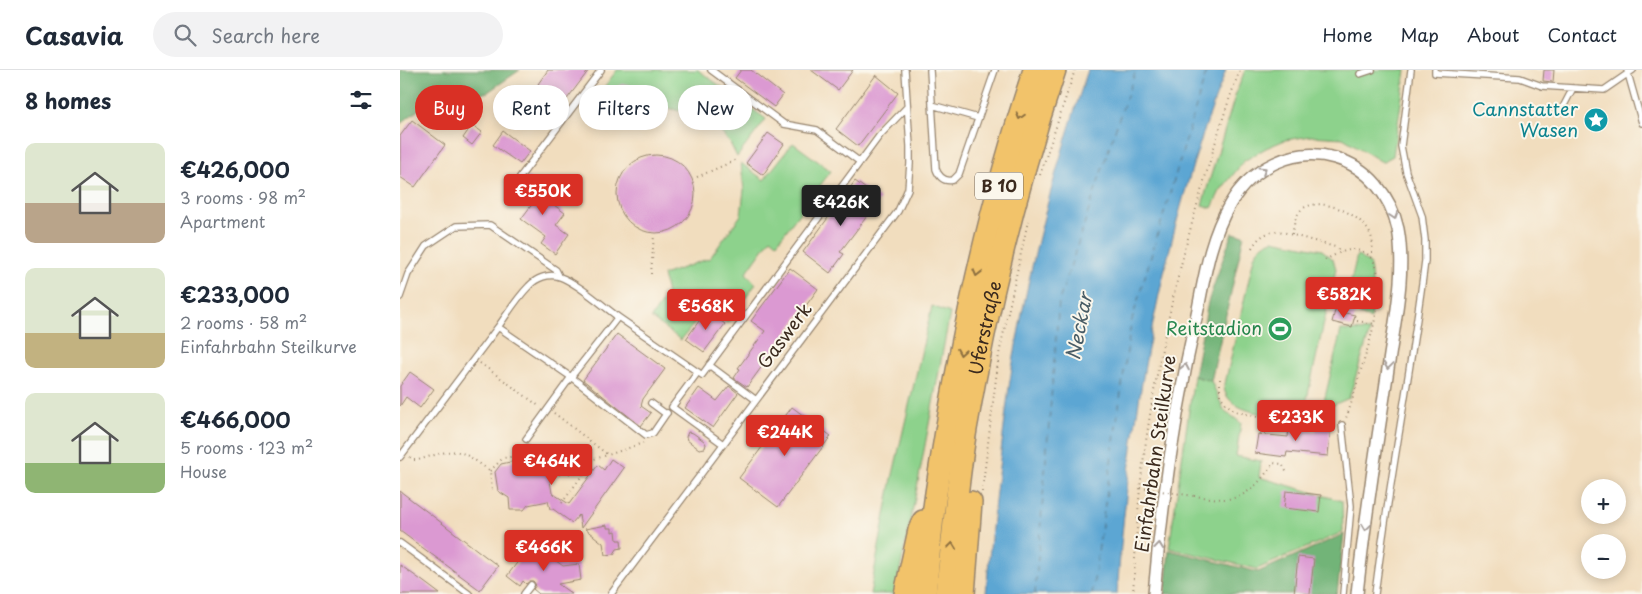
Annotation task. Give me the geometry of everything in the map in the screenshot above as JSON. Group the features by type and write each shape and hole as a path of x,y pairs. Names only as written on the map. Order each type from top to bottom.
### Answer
{"highway":[{"name":"Uferstraße","path":"925,594 936,494 970,304 994,203 1034,70"},
{"name":"Uferstraße","path":"946,594 966,430 988,312 1011,213 1032,141 1056,70"},
{"name":"B 10","path":"964,594 974,467 966,430"},
{"name":"B 10","path":"905,594 919,530 936,494"}],"street":[{"name":"Einfahrbahn Steilkurve","path":"1154,594 1162,514 1183,380 1210,251 1216,233 1236,194 1254,175 1274,163 1294,156 1314,154 1346,162 1364,172 1386,196 1398,227 1400,267 1395,317 1357,594"}],"lane":[{"path":"520,177 601,70"},
{"path":"712,70 784,124 817,130 860,162"},
{"name":"Gaswerk","path":"610,594 898,211 908,189 910,146 904,70"},
{"path":"930,70 936,169 944,180 949,181 956,178 994,70"},
{"path":"1360,74 1372,70"},
{"path":"1375,594 1385,514 1404,410 1425,261 1426,240 1422,216 1406,172 1401,146 1411,70"},
{"path":"1435,70 1435,73 1520,78 1542,86 1604,90 1629,71 1642,124"},
{"path":"1561,111 1573,88"},
{"path":"932,105 978,118"},
{"path":"403,453 529,285 539,278 549,275 559,276 569,281 702,375 880,135 907,107"},
{"path":"400,297 408,274 426,246 456,226 490,225 556,270 559,276"},
{"path":"526,439 618,317"},
{"path":"498,327 571,377 646,435 652,433 698,372"},
{"path":"709,365 756,400"},
{"path":"651,403 666,414"},
{"path":"672,407 723,444"},
{"path":"1342,425 1351,506 1343,594"},
{"path":"400,445 403,453"},
{"path":"400,543 469,594"},
{"path":"524,594 531,585"}],"path":[{"path":"1039,180 1075,70"},
{"path":"1132,594 1140,488 1154,393 1177,280 1197,204 1230,94 1240,70"},
{"path":"697,177 736,160"},
{"path":"1292,234 1296,217 1306,207 1317,204 1344,210 1354,215 1368,230 1373,243 1371,260"},
{"path":"981,497 1000,354 1029,217"},
{"path":"1252,248 1261,236 1279,231 1335,247 1342,252"},
{"path":"652,274 654,235"},
{"path":"1325,260 1342,252 1355,250 1371,260 1376,268 1379,280 1375,324 1347,417 1342,425"},
{"path":"1357,321 1375,324"},
{"path":"474,359 608,455"},
{"path":"1220,379 1220,395 1226,404 1235,410 1284,424 1307,417 1292,406"},
{"path":"562,504 594,459 644,443 652,433"},
{"path":"490,471 503,458 517,456 526,443 526,439"},
{"path":"403,453 414,460 447,451 466,453 490,471 492,491"},
{"path":"1140,488 1222,499 1236,497 1256,485 1264,478 1273,463 1282,464 1287,473"},
{"path":"549,475 585,472"}],"green space":[{"path":"400,70 520,70 498,85 493,85 493,89 488,92 483,93 483,85 415,85 415,113 400,124"},
{"path":"617,70 698,70 719,85 678,85 678,111 668,108 668,85 606,85"},
{"path":"1245,70 1406,70 1393,156 1382,162 1343,138 1311,136 1285,140 1266,148 1244,161 1220,191 1212,208 1202,205 1235,96"},
{"path":"752,109 766,119 737,157 730,143 719,130 752,130"},
{"path":"793,143 831,171 777,243 771,238 746,273 756,284 727,323 707,308 681,340 651,318 667,294 663,275 710,258 741,215 744,190 741,163 764,180"},
{"path":"1232,233 1244,235 1211,381 1194,376 1208,302"},
{"name":"Reitstadion","path":"1273,240 1322,250 1333,259 1336,269 1306,403 1297,414 1284,419 1239,407 1227,396 1224,388 1254,257 1262,246"},
{"path":"1357,255 1370,264 1373,291 1371,319 1345,307"},
{"path":"932,306 950,313 895,594 870,594 891,483"},
{"path":"1341,330 1370,331 1349,398 1322,410"},
{"path":"1194,376 1211,381 1224,410 1241,423 1236,456 1261,461 1259,477 1342,501 1343,532 1257,569 1169,548"},
{"path":"1344,534 1337,594 1165,594 1169,550 1258,572"}],"water":[{"name":"Neckar","path":"1088,70 1226,70 1203,133 1183,198 1152,328 1130,461 1117,594 986,594 991,534 1009,385 1026,292 1054,180"}],"building":[{"path":"548,70 589,70 569,96 569,85 538,84"},
{"path":"741,70 751,70 783,95 774,107 752,91 752,85 744,85 735,78"},
{"path":"811,70 853,70 838,90"},
{"path":"1544,70 1554,70 1553,82 1543,81"},
{"path":"876,75 898,93 858,146 836,129"},
{"path":"412,120 415,122 415,130 425,130 445,145 415,187 400,177 400,136"},
{"path":"469,130 479,130 482,132 472,145 463,138"},
{"path":"503,131 530,151 520,164 493,145"},
{"path":"768,133 784,144 763,175 746,163"},
{"path":"648,155 664,155 678,161 689,172 695,186 695,202 689,216 678,227 664,233 648,233 634,227 623,216 617,202 617,186 623,172 634,161"},
{"path":"528,177 544,189 540,195 565,213 556,225 569,234 555,254 541,244 546,237 521,219 533,203 517,191"},
{"path":"855,181 880,199 840,252 844,254 830,273 803,252"},
{"path":"790,268 818,289 747,387 734,378 740,369 738,368 765,331 751,321"},
{"path":"707,310 725,324 704,352 686,339"},
{"path":"1335,311 1355,315 1352,327 1332,322"},
{"path":"617,334 665,369 643,399 641,406 651,413 641,426 583,380"},
{"path":"410,372 434,389 420,408 406,397 400,406 400,386"},
{"path":"729,386 738,393 713,428 685,408 699,388 717,401"},
{"path":"792,407 831,436 778,507 739,478"},
{"path":"1317,423 1331,425 1328,456 1287,452 1286,457 1255,453 1258,434 1288,437 1289,428 1316,431"},
{"path":"688,432 693,433 704,441 706,444 705,448 699,449 687,440"},
{"path":"527,444 556,466 549,475 552,493 569,504 598,465 604,470 611,459 624,468 581,528 579,515 572,523 553,509 550,509 548,501 528,505 524,510 510,510 509,498 498,491 495,472 501,464 515,461"},
{"path":"400,491 498,566 480,590 400,531"},
{"path":"1286,491 1321,495 1319,512 1284,508"},
{"path":"607,525 607,528 612,528 612,532 616,531 617,540 621,540 622,548 617,549 614,554 605,555 603,543 585,529"},
{"path":"532,543 563,566 579,564 581,580 558,584 572,594 539,594 533,589 536,585 533,581 526,584 523,581 520,586 507,576"},
{"path":"1298,557 1314,559 1310,594 1294,594"},
{"path":"400,565 424,582 440,594 400,594"}],"ferry route":[{"path":"1035,594 1059,301 1136,70"},
{"path":"1092,594 1131,323 1207,70"}],"place":[{"name":"Cannstatter Wasen","path":"1596,120"},
{"name":"Reitstadion","path":"1280,329"}]}
